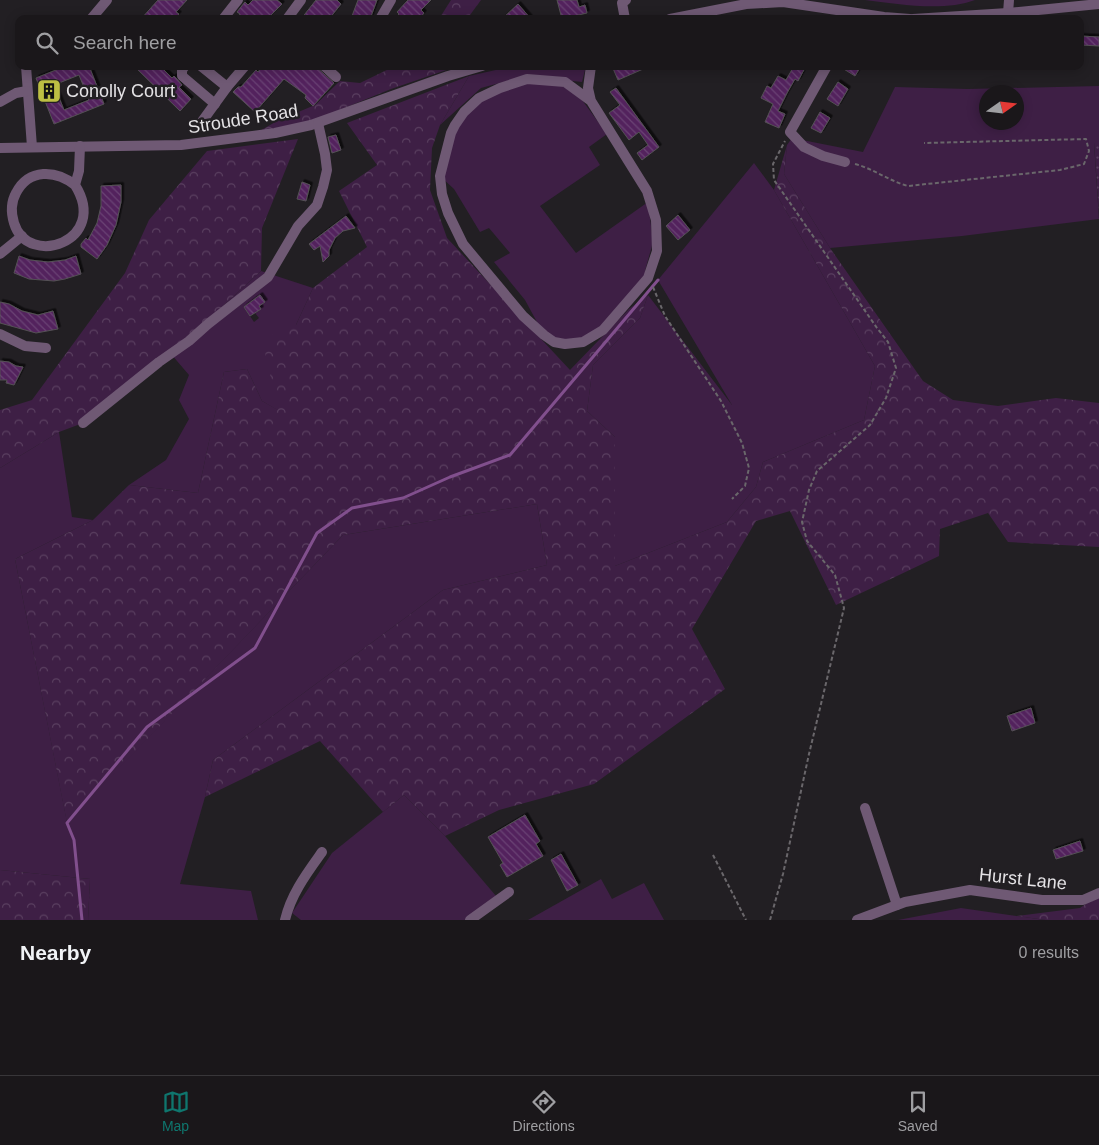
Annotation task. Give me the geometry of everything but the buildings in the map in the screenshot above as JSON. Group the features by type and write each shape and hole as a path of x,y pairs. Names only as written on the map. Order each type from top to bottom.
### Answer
{"street":[{"path":"94,15 107,0"},
{"path":"226,15 238,0"},
{"path":"290,15 302,0"},
{"path":"382,15 390,0"},
{"path":"624,15 622,3 626,0"},
{"path":"1008,13 1009,0"},
{"path":"685,15 726,4 784,2 842,15"},
{"path":"976,15 1099,4"},
{"path":"26,70 32,147"},
{"path":"182,70 182,76 215,104"},
{"path":"206,70 227,87"},
{"path":"198,127 242,70"},
{"path":"328,70 336,77"},
{"name":"Stroude Road","path":"0,148 181,145 275,133 318,123 468,70"},
{"path":"591,70 588,88 591,101 646,191 656,220 657,251 648,278 603,330 583,342 565,344 554,342 544,336 522,316 463,244 448,213 442,194 440,176 455,124 464,112 479,98 500,88 527,79 565,82 591,101"},
{"path":"825,70 790,132 804,147 823,156 845,162"},
{"path":"0,102 16,93 27,91"},
{"path":"83,423 268,277 298,226 317,205 323,187 327,170 318,123"},
{"path":"75,185 80,146"},
{"path":"49,174 66,178 75,185 82,196 84,208 83,220 77,232 68,240 57,245 44,246 32,243 22,236 15,226 12,204 16,193 23,184 32,177 49,174"},
{"path":"0,254 22,236"},
{"path":"0,334 25,346 46,348"},
{"path":"866,808 897,905"},
{"path":"285,920 300,885 322,852"},
{"name":"Hurst Lane","path":"857,920 897,905 970,890 1051,900 1082,900 1099,893"},
{"path":"470,920 509,892"}],"path":[{"path":"770,920 783,874 844,608 835,575 807,541 802,522 809,490 817,471 870,425 886,398 896,368 888,342 774,180 773,164 790,132"},
{"path":"845,162 867,168 898,184 908,186 1060,170 1084,164 1089,151 1086,139 924,143"},
{"path":"654,290 664,316 721,401 742,443 749,468 745,486 732,499"},
{"path":"714,855 746,920"}],"green space":[{"path":"451,0 481,0 470,15 442,15"},
{"path":"865,0 975,0 963,4 935,6"},
{"path":"387,70 446,70 391,89 315,120 258,132 277,121 315,105 340,81 360,83"},
{"path":"495,70 585,70 582,82 526,76 481,88 440,125 469,76"},
{"path":"469,76 440,125 432,148 430,190 447,238 570,370 629,309 648,295 640,318 593,365 587,411 615,437 615,566 727,522 756,487 763,462 864,420 875,366 774,190 787,145 784,174 830,248 923,381 953,400 998,406 1056,398 1099,403 1099,547 1008,542 988,513 940,529 939,556 836,605 790,511 756,521 692,629 725,689 594,784 499,810 445,836 404,795 383,812 320,741 205,797 213,760 443,590 547,565 537,504 343,535 67,823 15,559 93,520 129,485 198,493 224,372 247,369 262,401 278,410 262,339 296,325 313,288 367,247 339,191 377,165 347,123"},
{"path":"545,82 563,86 582,100 607,134 589,147 600,165 540,206 576,253 648,202 653,242 645,271 648,278 591,338 554,342 544,335 525,300 494,262 510,253 489,228 480,232 454,189 440,176 452,134 469,106 512,84"},
{"path":"1099,86 1099,142 1094,143 1099,219 962,236 830,248 784,174 787,145 792,138 863,152 895,87 979,89 979,130 1024,130 1024,88"},
{"path":"298,139 262,228 261,271 171,354 83,423 59,432 0,468 0,410 32,400 125,273 149,220 207,151"},
{"path":"1094,142 1099,142 1099,214"},
{"path":"754,163 774,190 875,366 864,420 763,462 756,487 727,522 615,566 615,437 587,411 593,365 640,318 648,295 732,405 658,280"},
{"path":"261,271 313,288 296,325 279,411 262,401 247,369 224,372 198,493 129,485 166,460 189,419 179,400 189,375 171,354","holes":["260,296 264,302 255,313 259,318 254,322 244,307"]},
{"path":"59,432 72,517 93,520 15,559 67,822 343,535 537,504 547,565 443,590 213,760 205,797 180,884 251,891 258,920 88,920 90,879 0,870 0,468"},
{"path":"404,795 445,836 496,896 471,920 301,920 292,913 332,853"},
{"path":"0,870 90,879 88,920 0,920"},
{"path":"601,879 612,899 644,883 664,920 528,920"},
{"path":"1099,895 1099,920 1046,920 1017,916 1080,908"},
{"path":"961,908 1045,920 898,920"}],"waterway":[{"path":"82,920 74,840 67,823 147,727 255,648 317,533 352,508 403,498 450,477 510,455 658,280"}],"place":[{"name":"Conolly Court","path":"49,91"}]}
